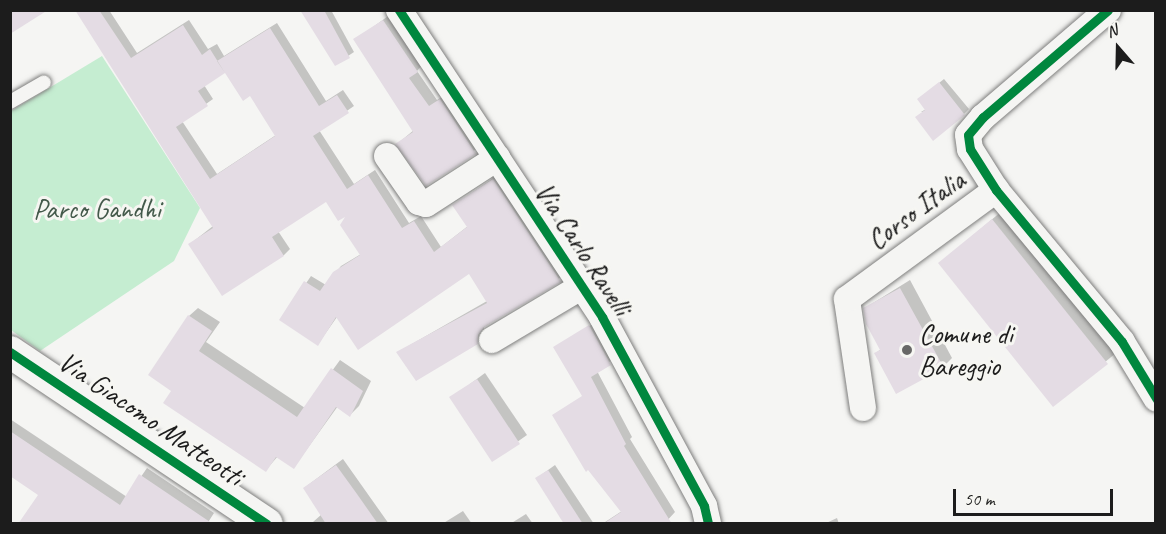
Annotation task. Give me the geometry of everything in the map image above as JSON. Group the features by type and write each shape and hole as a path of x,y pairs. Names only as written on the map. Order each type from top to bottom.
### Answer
{"street":[{"name":"Via Carlo Ravelli","path":"399,10 581,286 691,482 708,524"},
{"name":"Corso Italia","path":"863,408 847,299 996,190 970,149 968,135 983,117 1108,10"},
{"path":"387,156 419,202 426,204 497,158"},
{"path":"996,190 1122,342 1155,398"},
{"path":"492,340 581,286"},
{"name":"Via Giacomo Matteotti","path":"10,352 262,522"}],"lane":[{"path":"10,102 44,82"}],"green space":[{"name":"Parco Gandhi","path":"102,56 200,208 174,261 40,351 11,330 11,111"}],"building":[{"path":"10,10 48,10 10,34"},
{"path":"75,10 99,10 131,58 183,25 202,55 210,49 217,61 270,28 319,106 337,95 349,113 313,136 347,189 368,175 402,228 414,221 434,252 467,227 452,205 493,179 561,282 484,327 478,335 478,344 416,381 396,352 487,303 469,274 358,350 336,317 318,346 279,320 304,281 320,291 333,272 360,255 340,225 345,217 338,221 326,202 272,237 284,256 222,296 188,244 213,228","holes":["225,73 243,101 250,96 275,136 210,179 176,127 208,106 198,91"]},
{"path":"300,10 324,10 350,58 335,66"},
{"path":"383,20 418,72 409,78 429,106 440,99 476,154 426,186 395,144 413,132 353,39"},
{"path":"939,82 965,115 933,141 915,117 925,110 917,99"},
{"path":"992,219 1108,364 1053,407 938,263"},
{"path":"900,288 944,368 896,394 874,353 880,350 866,324 863,308"},
{"path":"188,315 212,331 199,351 297,417 331,368 363,391 350,417 336,407 294,469 276,457 266,472 163,403 171,391 148,375"},
{"path":"589,325 611,365 591,377 626,444 624,446 672,524 603,524 621,512 588,470 586,472 552,415 582,396 553,347"},
{"path":"477,379 520,444 492,462 449,397"},
{"path":"10,431 120,505 139,474 213,524 18,524 38,495 10,476"},
{"path":"336,465 378,524 326,524 303,488"},
{"path":"548,470 583,524 564,524 535,478"}],"cycle path":[{"path":"399,10 602,317 704,506 708,524"},
{"path":"1108,10 983,117 968,135 970,149 996,190 1122,342 1156,398"},
{"path":"10,352 267,524"}],"place":[{"name":"Comune di Bareggio","path":"907,350"}]}
